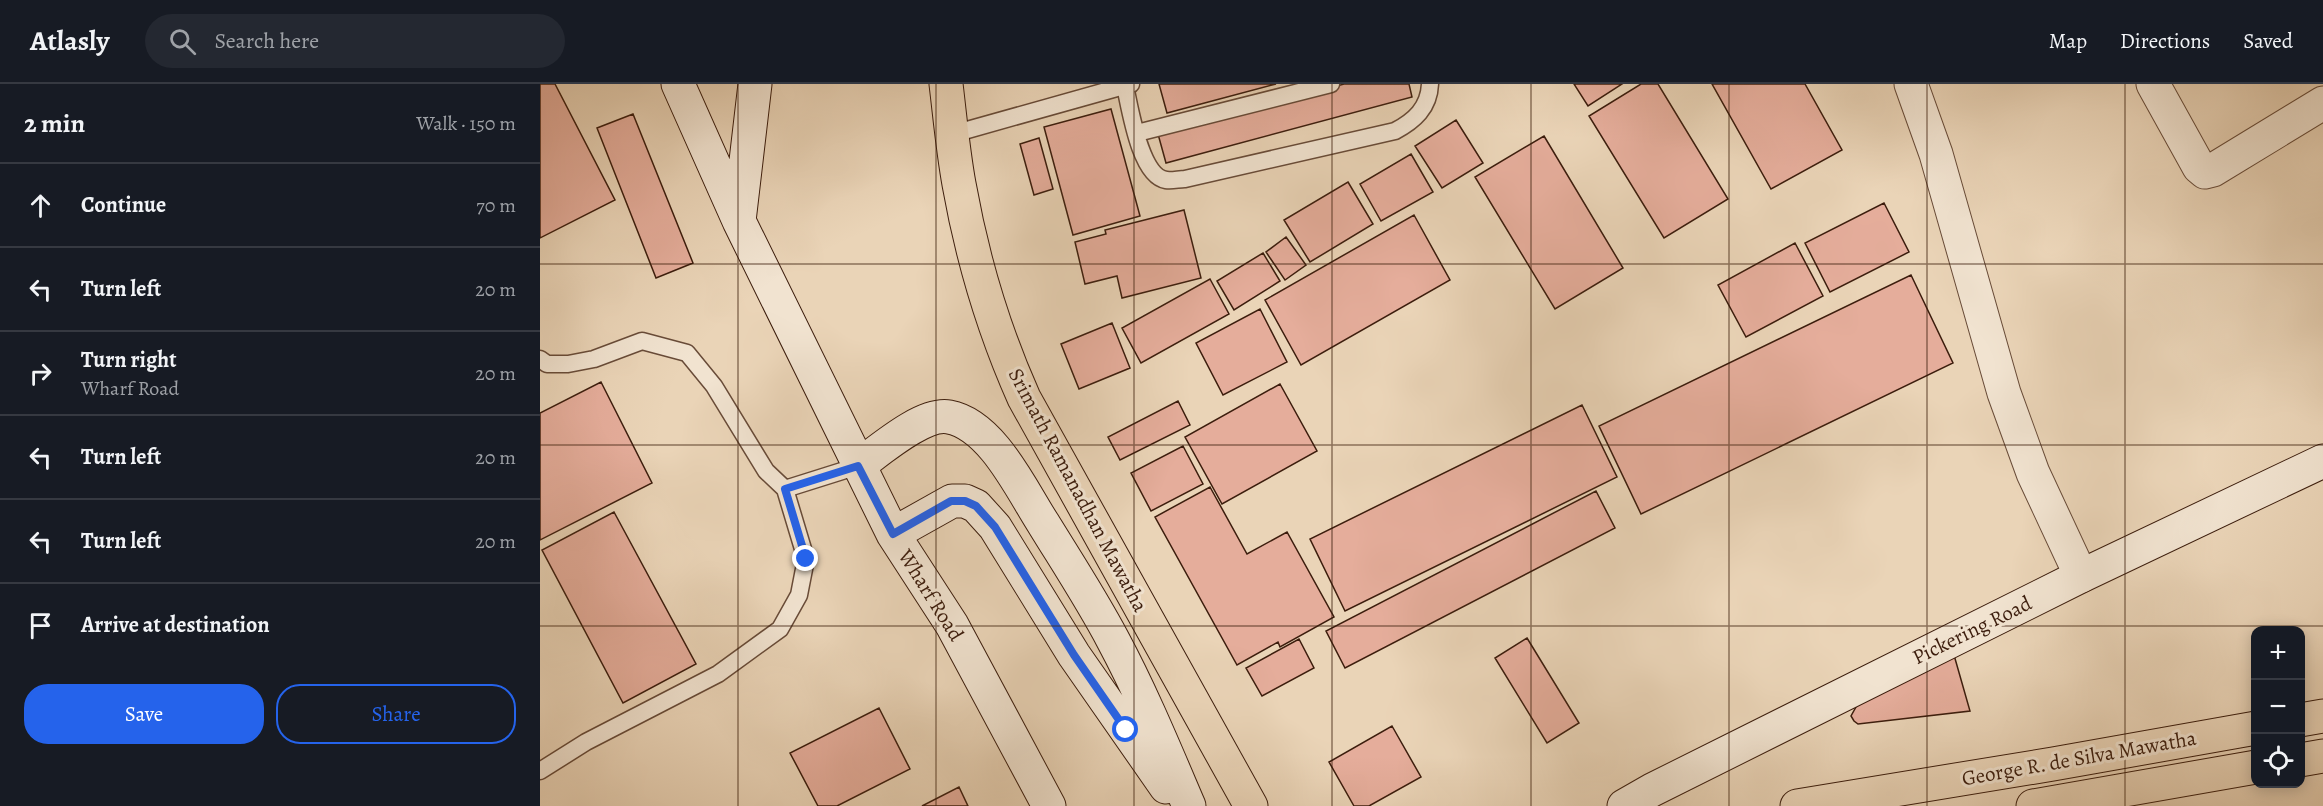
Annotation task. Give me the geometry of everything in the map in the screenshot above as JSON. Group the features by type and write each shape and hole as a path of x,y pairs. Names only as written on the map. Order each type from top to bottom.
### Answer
{"main road":[{"name":"Srimath Ramanadhan Mawatha","path":"946,84 961,193 978,263 1005,355 1024,398 1251,806"},
{"path":"2305,719 2323,716"},
{"name":"George R. de Silva Mawatha","path":"1797,806 2251,729"},
{"path":"2305,759 2323,756"},
{"name":"George R. de Silva Mawatha","path":"2054,804 2251,768"}],"street":[{"name":"Wharf Road","path":"678,84 739,221 858,466 893,534 951,625 1048,806"},
{"path":"739,221 755,84"},
{"path":"1911,84 1936,154 2004,393 2033,473 2081,576"},
{"path":"2153,84 2199,167 2205,172 2213,170 2323,103"},
{"path":"858,466 915,426 938,416 962,421 1000,454 1114,641 1189,806"},
{"name":"Pickering Road","path":"1624,806 1662,784 2081,576 2323,461"},
{"path":"893,534 951,501 965,501 981,510 995,527 1074,655 1179,806"},
{"path":"2053,764 2054,804"}],"lane":[{"path":"1137,133 1331,84"},
{"path":"953,134 1128,85 1143,156 1152,172 1165,180 1185,179 1395,131 1414,121 1427,101 1430,84"},
{"path":"540,359 547,364 568,364 594,359 642,341 687,353 714,386 766,471 785,489 806,559 799,595 780,629 718,674 586,742 540,771"},
{"path":"785,489 858,466"}],"building":[{"path":"540,84 555,84 615,200 540,238"},
{"path":"1159,84 1276,84 1167,113"},
{"path":"1344,84 1409,84 1412,97 1166,163 1158,134"},
{"path":"1574,84 1622,84 1588,106"},
{"path":"1641,84 1658,84 1728,199 1664,238 1589,116"},
{"path":"1712,84 1805,84 1842,150 1771,189"},
{"path":"1111,109 1140,216 1073,235 1044,127"},
{"path":"633,114 693,263 656,278 597,128"},
{"path":"1456,120 1483,163 1442,188 1415,146"},
{"path":"1544,136 1623,268 1555,309 1475,177"},
{"path":"1039,138 1053,189 1034,195 1020,144"},
{"path":"1411,154 1433,192 1381,221 1360,184"},
{"path":"1348,182 1373,224 1310,262 1284,220"},
{"path":"1884,203 1909,252 1830,292 1805,243"},
{"path":"1184,210 1201,278 1122,298 1117,276 1085,284 1075,242 1106,234 1105,230"},
{"path":"1414,215 1450,280 1301,365 1265,300"},
{"path":"1286,237 1306,265 1285,280 1266,252"},
{"path":"1795,243 1823,296 1746,337 1718,285"},
{"path":"1263,253 1280,281 1234,310 1217,281"},
{"path":"1911,275 1953,363 1641,514 1599,426"},
{"path":"1210,279 1229,314 1141,363 1122,328"},
{"path":"1260,309 1287,362 1223,395 1196,343"},
{"path":"1112,323 1130,368 1079,389 1061,344"},
{"path":"601,382 652,483 540,540 540,413"},
{"path":"1280,384 1317,451 1222,504 1185,437"},
{"path":"1178,401 1190,425 1120,460 1108,437"},
{"path":"1582,405 1617,477 1345,611 1310,539"},
{"path":"1183,446 1203,484 1151,511 1131,473"},
{"path":"1210,487 1247,554 1287,532 1334,617 1280,647 1278,642 1237,665 1155,517"},
{"path":"1596,491 1615,528 1345,668 1326,631"},
{"path":"614,512 696,664 623,703 542,550"},
{"path":"1527,638 1579,723 1547,743 1495,658"},
{"path":"1299,639 1314,668 1262,696 1246,668"},
{"path":"1954,655 1970,711 1858,724 1854,721 1851,716 1861,698"},
{"path":"879,708 910,769 837,806 818,806 790,753"},
{"path":"1392,726 1421,777 1369,806 1354,806 1329,762"},
{"path":"959,787 968,806 922,806"}],"route":[{"path":"806,559 785,489 858,466 893,534 951,501 965,501 976,506 995,527 1074,655 1126,730"}]}
